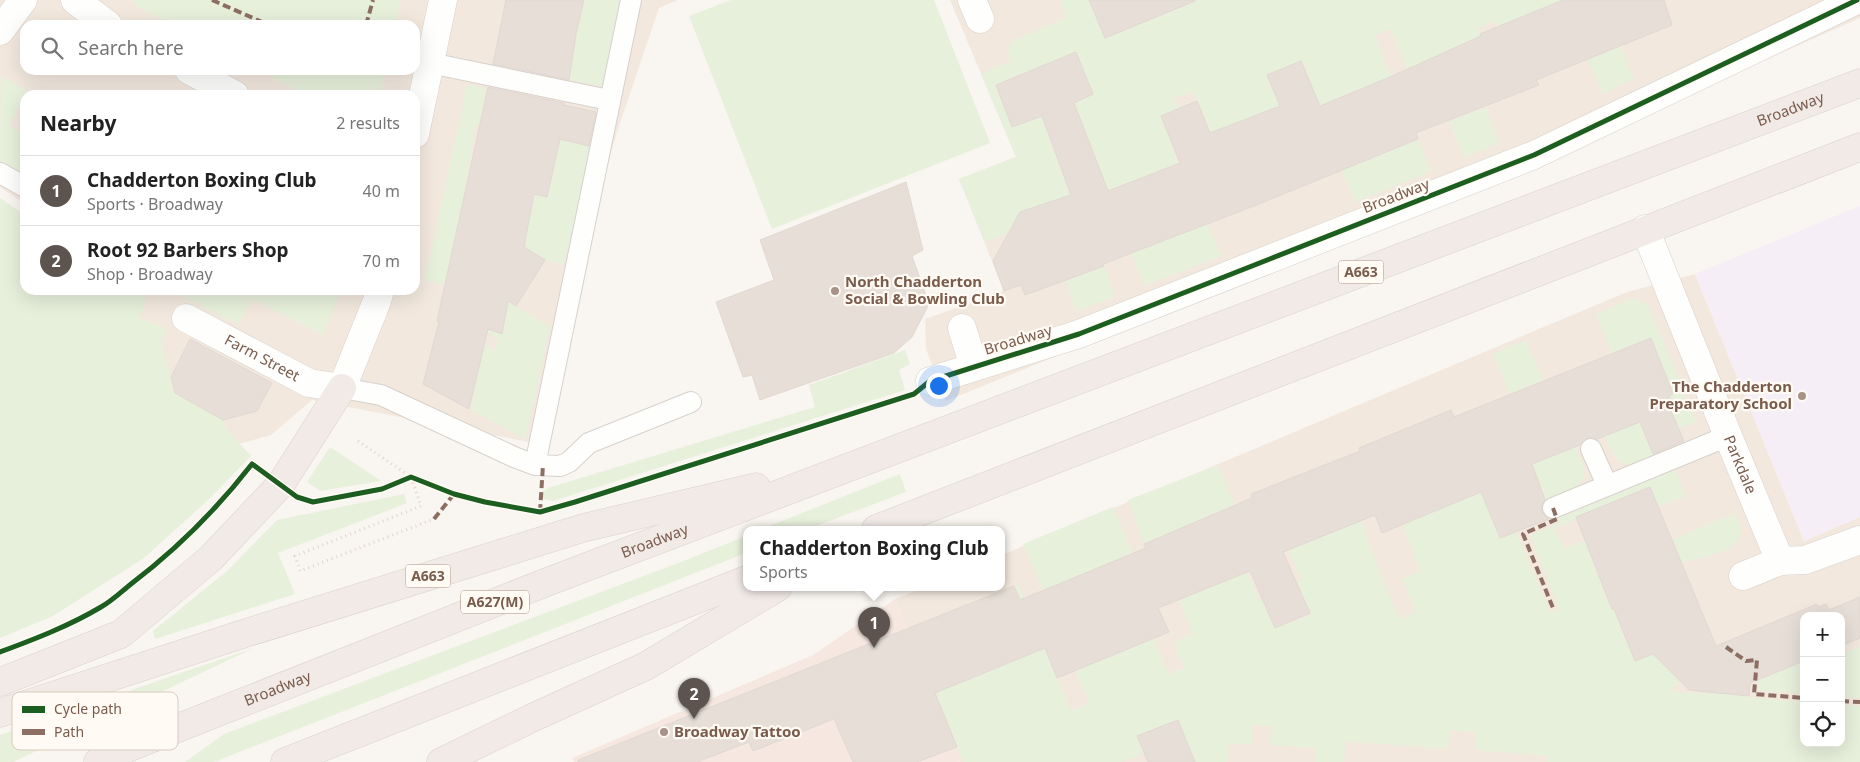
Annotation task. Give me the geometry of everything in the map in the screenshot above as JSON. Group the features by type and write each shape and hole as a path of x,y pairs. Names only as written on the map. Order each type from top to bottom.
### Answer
{"highway":[{"name":"Broadway","path":"178,727 537,586 1860,83"},
{"path":"884,526 1860,146"},
{"path":"0,682 121,634 211,558 281,484 342,388"},
{"name":"A663","path":"65,692 296,617 583,528 862,462"},
{"path":"285,762 743,581"},
{"path":"441,762 646,666 771,591"},
{"name":"A663","path":"0,713 12,709"},
{"name":"Broadway","path":"98,762 122,750"}],"street":[{"path":"0,31 23,0"},
{"path":"75,0 101,20"},
{"path":"420,110 443,0"},
{"name":"Broadway","path":"930,381 1079,334 1534,155 1856,0"},
{"path":"198,75 226,90"},
{"name":"Parkdale","path":"1645,229 1780,561"},
{"path":"342,388 379,295"},
{"name":"Farm Street","path":"186,318 309,383 342,388"},
{"name":"Broadway","path":"962,328 974,366"},
{"path":"1743,576 1780,561 1805,560 1860,540"}],"lane":[{"path":"535,465 631,0"},
{"path":"430,63 609,100"},
{"path":"0,174 20,185"},
{"path":"342,388 381,395 535,465 560,466 570,462 589,443 691,402"},
{"path":"1552,508 1728,436"},
{"path":"1591,449 1607,486"}],"path":[{"path":"358,442 411,477 420,480"},
{"path":"404,480 411,477"},
{"path":"411,477 421,506 295,556 300,571 434,519"}],"shaded area":[{"path":"0,0 678,0 659,8 616,135 529,442 312,400 271,435 175,462 125,295 420,295 420,90 20,90 20,201 0,187"},
{"path":"950,0 1860,0 1860,18 1544,158 946,401 926,349 925,319 1004,291 959,179 1016,157"},
{"name":"The Chadderton Preparatory School","path":"1860,206 1860,517 1804,541 1695,274"},
{"path":"1695,274 1804,541 1860,517 1860,762 960,762 895,599 915,591 1005,591 1005,554 1627,292"},
{"path":"895,599 960,762 574,762 572,758 813,655"}],"green space":[{"path":"132,0 400,0 396,20 163,20 138,7"},
{"path":"584,0 621,0 604,87 549,76 552,62 571,65 577,34 560,31 582,8"},
{"path":"731,0 934,0 990,143 772,229 689,16"},
{"path":"1060,0 1089,0 1105,38 1147,21 1139,0 1569,0 1509,53 1495,21 1478,28 1486,49 1429,64 1427,60 1420,63 1429,84 1415,90 1391,29 1375,35 1388,71 1393,76 1323,125 1268,75 1281,108 1211,134 1193,91 1174,98 1178,109 1161,116 1180,165 985,242 959,179 1016,157 981,74 1011,61 1008,50 1012,41 1066,18","holes":["1076,52 1093,95 1012,127 996,85"]},
{"path":"1620,45 1634,79 1603,94 1588,59"},
{"path":"1,67 1,76 27,90 20,90 20,104 9,126 20,132 20,172 0,161"},
{"path":"268,75 384,75 381,90 296,90"},
{"path":"467,84 577,108 569,141 593,147 564,264 545,260 520,244 534,277 530,285 525,282 512,303 550,327 525,440 469,409 484,344 494,350 499,340 488,333 488,329 501,333 445,285 425,281","holes":["476,124 559,144 547,196 534,194 531,210 501,204 489,181 468,176 473,155 470,154"]},
{"path":"1486,107 1499,143 1464,158 1449,121"},
{"path":"1418,139 1431,171 1355,202 1342,170"},
{"path":"0,198 20,212 20,295 142,295 146,298 140,318 167,329 161,342 175,393 223,420 228,431 251,456 207,501 144,558 53,616 0,638"},
{"path":"1207,223 1221,256 1144,286 1131,253"},
{"path":"1104,266 1115,297 1076,311 1065,281"},
{"path":"180,295 339,295 323,335 251,299 239,325"},
{"path":"1632,298 1648,304 1696,422 1648,441 1654,457 1628,465 1617,458 1612,452 1601,424 1655,418 1675,409 1669,396 1673,394 1651,338 1612,354 1596,314"},
{"path":"1526,340 1543,381 1510,394 1493,354"},
{"path":"905,350 910,364 899,370 905,390 553,501 544,499 541,493 548,488 815,407 809,385"},
{"path":"1569,437 1573,448 1575,447 1583,464 1583,477 1576,488 1546,503 1519,456"},
{"path":"330,447 381,481 320,491 307,482"},
{"path":"1218,465 1235,505 1209,515 1213,526 1173,532 1144,544 1128,500"},
{"path":"1674,468 1685,496 1659,506 1657,502 1643,507 1637,492 1576,517 1577,519 1555,528 1564,549 1586,540 1612,609 1628,603 1620,625 1635,661 1689,639 1680,681 1669,692 1749,695 1749,698 1800,702 1800,747 1845,747 1845,704 1860,706 1860,762 1548,762 1548,756 1475,750 1477,732 1450,730 1448,749 1346,741 1344,762 1316,762 1316,748 1270,745 1271,726 1252,725 1251,745 1229,743 1228,762 1195,762 1178,720 1138,736 1145,753 1121,762 963,762 928,673 1033,633 1014,586 1018,584 1071,711 1089,703 1075,671 1095,662 1088,643 1146,618 1168,674 1184,668 1174,642 1193,634 1179,600 1248,572 1260,601 1263,600 1275,628 1311,615 1297,583 1302,580 1288,550 1361,521 1385,586 1400,619 1416,612 1402,579 1420,571 1400,519 1481,492 1500,538 1516,532 1550,613 1559,609 1530,535 1560,523 1558,516"},
{"path":"900,474 906,492 816,526 770,526"},
{"path":"404,494 407,503 278,553 295,594 155,639 153,631 227,571 277,520"},
{"path":"1113,507 1132,553 1103,565 1107,573 1043,590 1023,544"},
{"path":"1735,513 1742,531 1734,545 1712,555 1666,566 1661,552 1676,547 1673,539"},
{"path":"743,537 743,554 214,762 185,762 224,734"},
{"path":"1860,647 1860,698 1845,697 1845,653"},
{"path":"254,648 161,692 126,692"},
{"path":"1759,657 1800,661 1800,694 1758,690"},
{"path":"12,731 12,750 38,750 13,762 0,762 0,735"}],"building":[{"path":"506,0 584,0 576,34 569,80 493,64"},
{"path":"1089,0 1195,0 1195,1 1105,38"},
{"path":"1563,0 1664,0 1672,25 1536,80 1539,85 1416,133 1418,139 1259,204 1103,264 1104,266 1025,295 1021,285 1004,291 993,261 1020,212 1071,195 1042,116 1012,127 996,85 1076,52 1093,94 1074,103 1108,191 1180,163 1161,116 1197,101 1210,133 1280,106 1267,75 1301,61 1320,106 1390,77 1481,36 1480,34"},
{"path":"488,87 564,103 564,105 596,112 589,146 560,139 547,197 534,194 524,247 545,260 516,306 508,301 502,334 488,329 469,409 423,384 439,322 437,321"},
{"name":"North Chadderton Social & Bowling Club","path":"906,182 923,250 912,256 929,304 912,337 894,353 760,400 752,375 743,377 716,302 774,280 760,240"},
{"path":"1651,338 1673,394 1669,396 1675,409 1671,411 1684,441 1653,454 1640,422 1597,439 1587,438 1580,445 1532,464 1545,500 1541,506 1542,512 1549,519 1500,538 1481,492 1382,533 1375,515 1283,552 1310,613 1275,628 1250,571 1158,608 1169,632 1057,678 1045,648 935,693 957,747 917,762 853,762 834,719 753,751 749,742 697,762 578,762 578,760 1014,586 1020,600 1146,548 1144,544 1252,498 1251,494 1360,451 1359,448 1451,410 1454,417"},
{"path":"190,339 272,383 257,411 223,420 175,393 171,377"},
{"path":"1650,487 1716,646 1817,604 1818,607 1826,604 1829,610 1860,597 1860,638 1845,644 1845,612 1800,612 1800,663 1750,683 1749,696 1689,690 1653,654 1635,661 1614,609 1612,609 1576,517"},
{"path":"1178,720 1195,762 1148,762 1137,736"}],"marked path":[{"path":"212,0 258,20"},
{"path":"367,20 373,0"},
{"path":"540,512 543,465"},
{"path":"434,519 454,494"},
{"path":"1553,508 1557,519 1523,534 1553,608"},
{"path":"1726,647 1746,661 1757,660 1754,694 1800,698"},
{"path":"1845,701 1860,702"}],"cycle path":[{"path":"0,652 64,626 105,605 196,528 252,464 297,497 313,502 382,489 411,477 454,494 540,512 575,502 914,394 930,381 1079,334 1534,155 1857,0"}],"place":[{"name":"North Chadderton Social & Bowling Club","path":"835,291"},
{"name":"The Chadderton Preparatory School","path":"1802,396"},
{"name":"Chadderton Boxing Club","path":"874,648"},
{"name":"Root 92 Barbers Shop","path":"694,719"},
{"name":"Broadway Tattoo","path":"664,732"}]}
